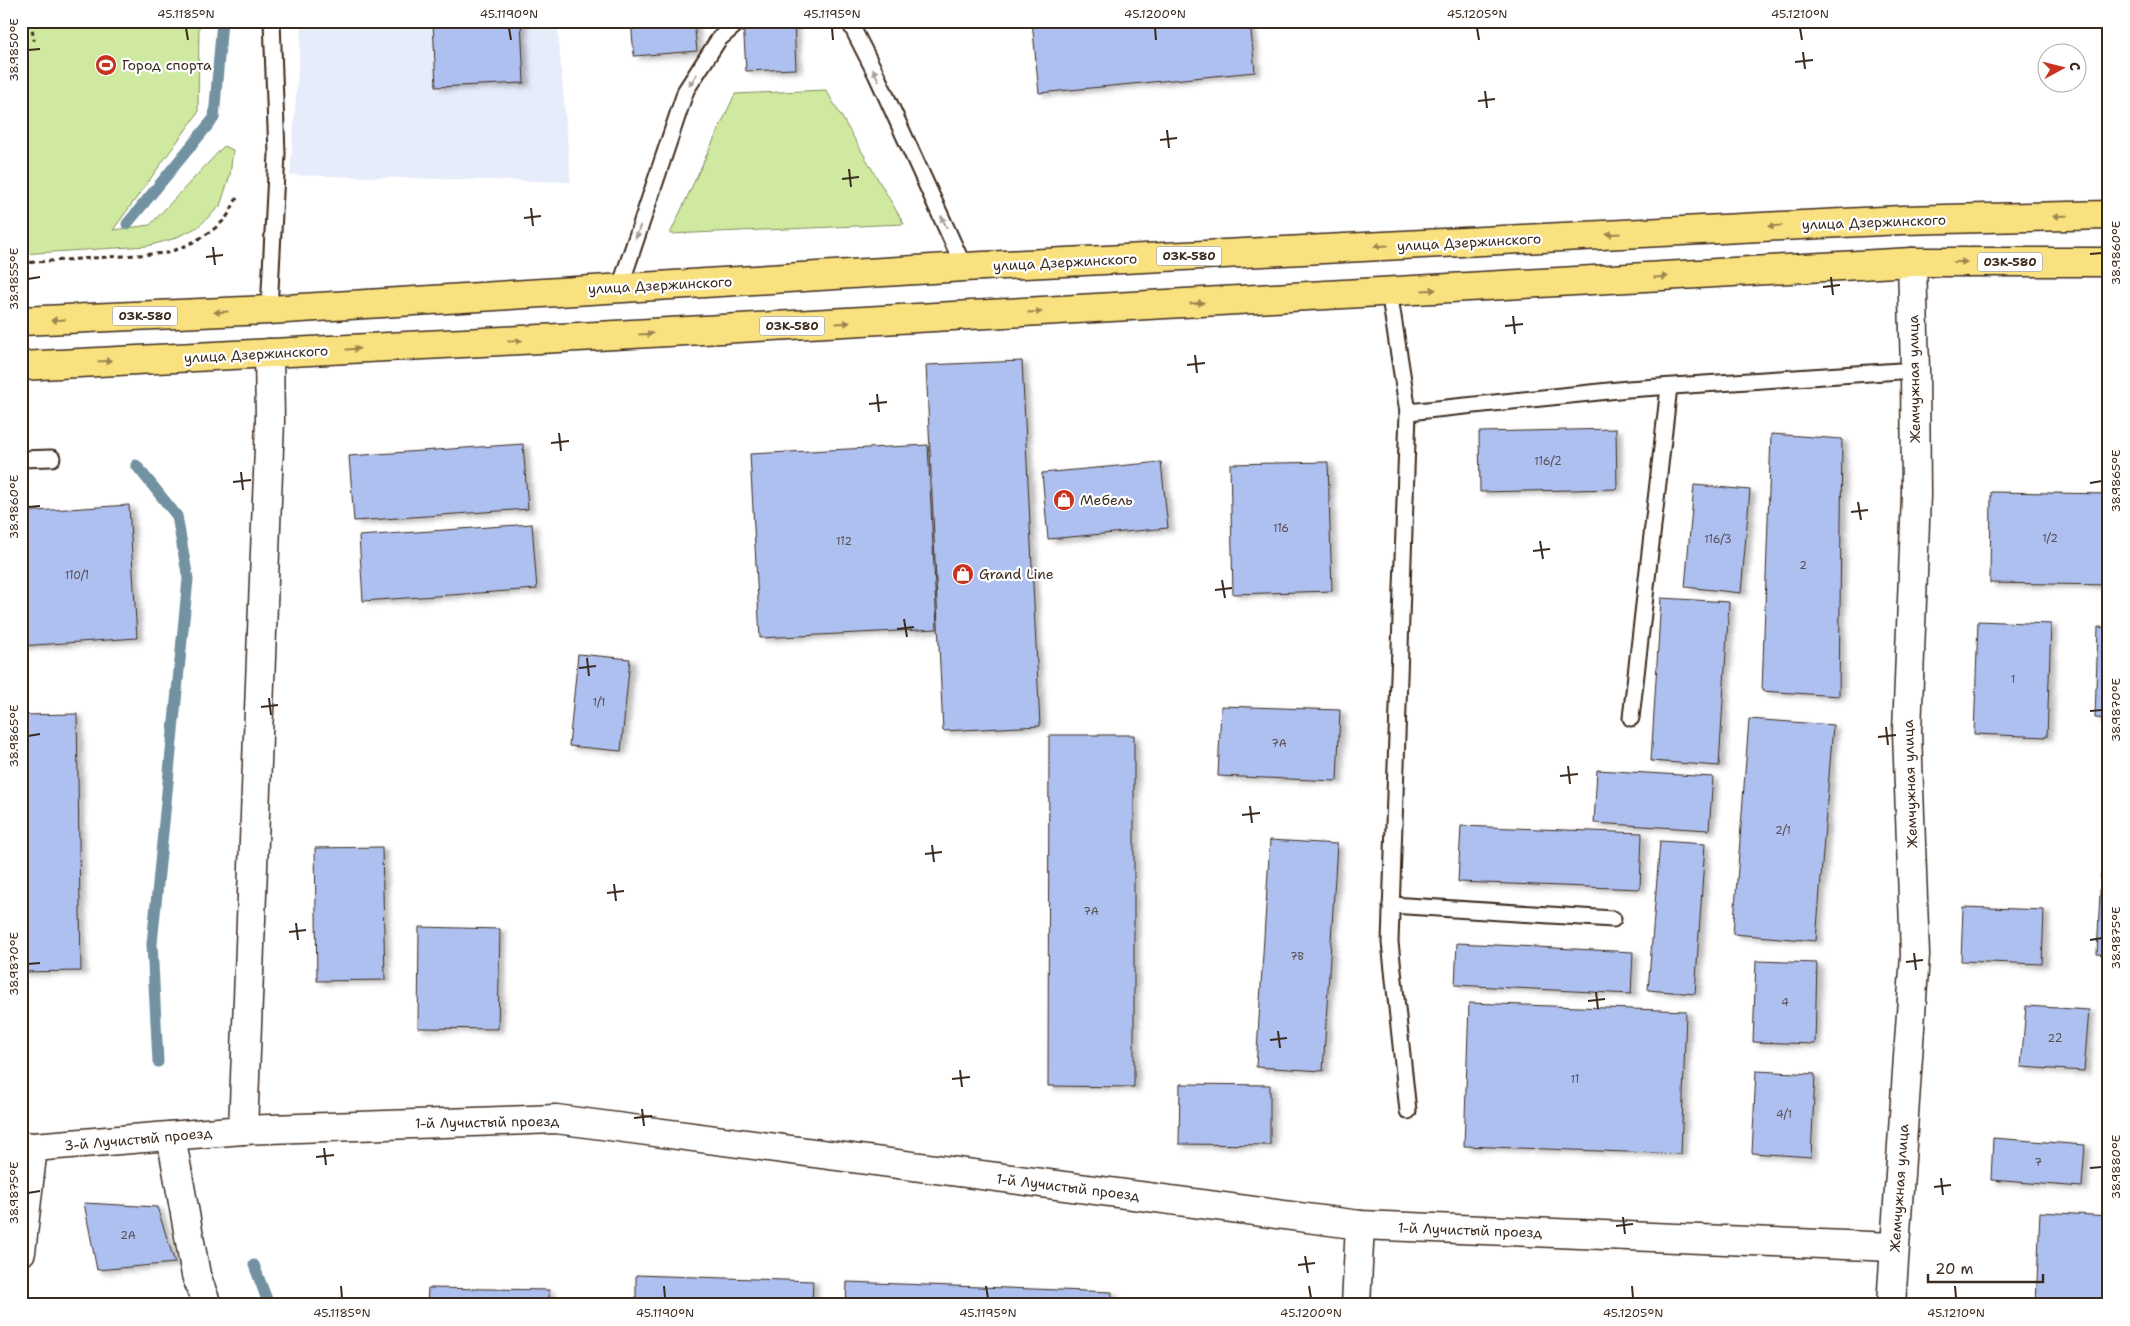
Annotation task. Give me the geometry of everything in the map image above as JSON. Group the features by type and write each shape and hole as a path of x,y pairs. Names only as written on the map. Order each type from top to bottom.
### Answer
{"main road":[{"name":"улица Дзержинского","path":"21,322 269,310 964,267 1882,221 2109,215"},
{"name":"улица Дзержинского","path":"21,366 1912,262 2109,262"},
{"path":"269,310 269,353"}],"street":[{"name":"Жемчужная улица","path":"1891,1305 1915,955 1907,732 1916,495 1912,262"},
{"path":"243,1130 270,421 269,353"},
{"name":"1-й Лучистый проезд","path":"243,1130 556,1119 1360,1225 1894,1247"},
{"name":"3-й Лучистый проезд","path":"21,1252 27,1147 243,1130"},
{"path":"171,1136 196,1275 207,1305"},
{"path":"1356,1305 1360,1225"}],"lane":[{"path":"269,310 277,154 272,21"},
{"path":"620,287 686,90 719,39 740,21"},
{"path":"849,21 876,74 964,267"},
{"path":"1391,292 1391,304 1408,412 1390,942 1408,1111"},
{"path":"1408,412 1628,389 1915,370"},
{"path":"1631,718 1669,387"},
{"path":"21,459 52,458"},
{"path":"1391,905 1613,919"}],"path":[{"path":"31,21 34,41"},
{"path":"21,264 167,253 189,245 209,231 225,218 237,198"}],"shaded area":[{"path":"302,21 557,21 571,182 290,175"}],"green space":[{"path":"21,21 199,21 198,113 113,230 150,225 224,146 233,150 230,175 220,206 198,227 173,239 147,246 21,254"},
{"path":"826,90 904,224 670,234 735,94"}],"building":[{"path":"433,21 521,21 524,83 436,87"},
{"path":"631,21 694,21 697,51 634,56"},
{"path":"743,21 794,21 796,69 746,71"},
{"path":"1032,21 1250,21 1255,72 1039,93"},
{"path":"1022,361 1040,726 943,731 926,365"},
{"path":"1616,429 1617,489 1480,492 1479,432"},
{"path":"1771,434 1842,439 1839,696 1762,691"},
{"path":"523,444 528,509 354,521 349,456"},
{"path":"928,445 937,629 760,638 750,454"},
{"path":"1161,462 1168,528 1048,539 1042,473"},
{"path":"1328,462 1332,591 1233,594 1230,464"},
{"path":"1694,485 1750,490 1741,593 1685,587"},
{"path":"1991,492 2109,494 2109,585 1990,583"},
{"path":"129,505 137,638 21,646 21,512"},
{"path":"532,524 537,589 363,601 359,536"},
{"path":"1661,598 1729,602 1719,766 1651,761"},
{"path":"1978,621 2051,624 2047,737 1974,734"},
{"path":"2098,627 2109,628 2109,719 2095,718"},
{"path":"578,654 630,659 621,751 569,746"},
{"path":"1221,706 1340,710 1337,781 1218,776"},
{"path":"77,714 81,971 21,972 21,715"},
{"path":"1749,719 1833,725 1816,941 1733,934"},
{"path":"1049,735 1134,735 1134,1087 1048,1086"},
{"path":"1597,770 1713,777 1709,830 1594,823"},
{"path":"1461,826 1642,833 1640,889 1458,882"},
{"path":"1270,840 1337,844 1323,1071 1256,1067"},
{"path":"1660,841 1705,844 1695,994 1648,990"},
{"path":"382,847 385,980 317,981 315,848"},
{"path":"2101,873 2109,873 2109,955 2097,954"},
{"path":"1963,907 2044,910 2042,964 1961,961"},
{"path":"419,927 500,929 498,1029 418,1028"},
{"path":"1457,943 1633,952 1631,994 1455,985"},
{"path":"1756,961 1817,963 1815,1044 1753,1042"},
{"path":"1469,1003 1686,1011 1681,1154 1464,1146"},
{"path":"2026,1006 2089,1010 2084,1071 2021,1067"},
{"path":"1756,1071 1815,1074 1811,1157 1752,1153"},
{"path":"1180,1084 1270,1085 1270,1145 1179,1144"},
{"path":"1993,1138 2085,1145 2082,1187 1991,1180"},
{"path":"84,1203 157,1207 175,1263 97,1270"},
{"path":"2040,1212 2109,1216 2109,1305 2036,1305"},
{"path":"636,1275 813,1281 812,1305 636,1305"},
{"path":"847,1282 1112,1292 1112,1305 846,1305"},
{"path":"428,1288 549,1290 549,1305 427,1305"}],"waterway":[{"path":"127,224 214,118 222,21"},
{"path":"136,465 177,516 188,579 152,944 158,1062"},
{"path":"254,1265 269,1305"}],"place":[{"name":"Город спорта","path":"106,65"},
{"name":"Мебель","path":"1064,500"},
{"name":"Grand Line","path":"963,574"}]}
